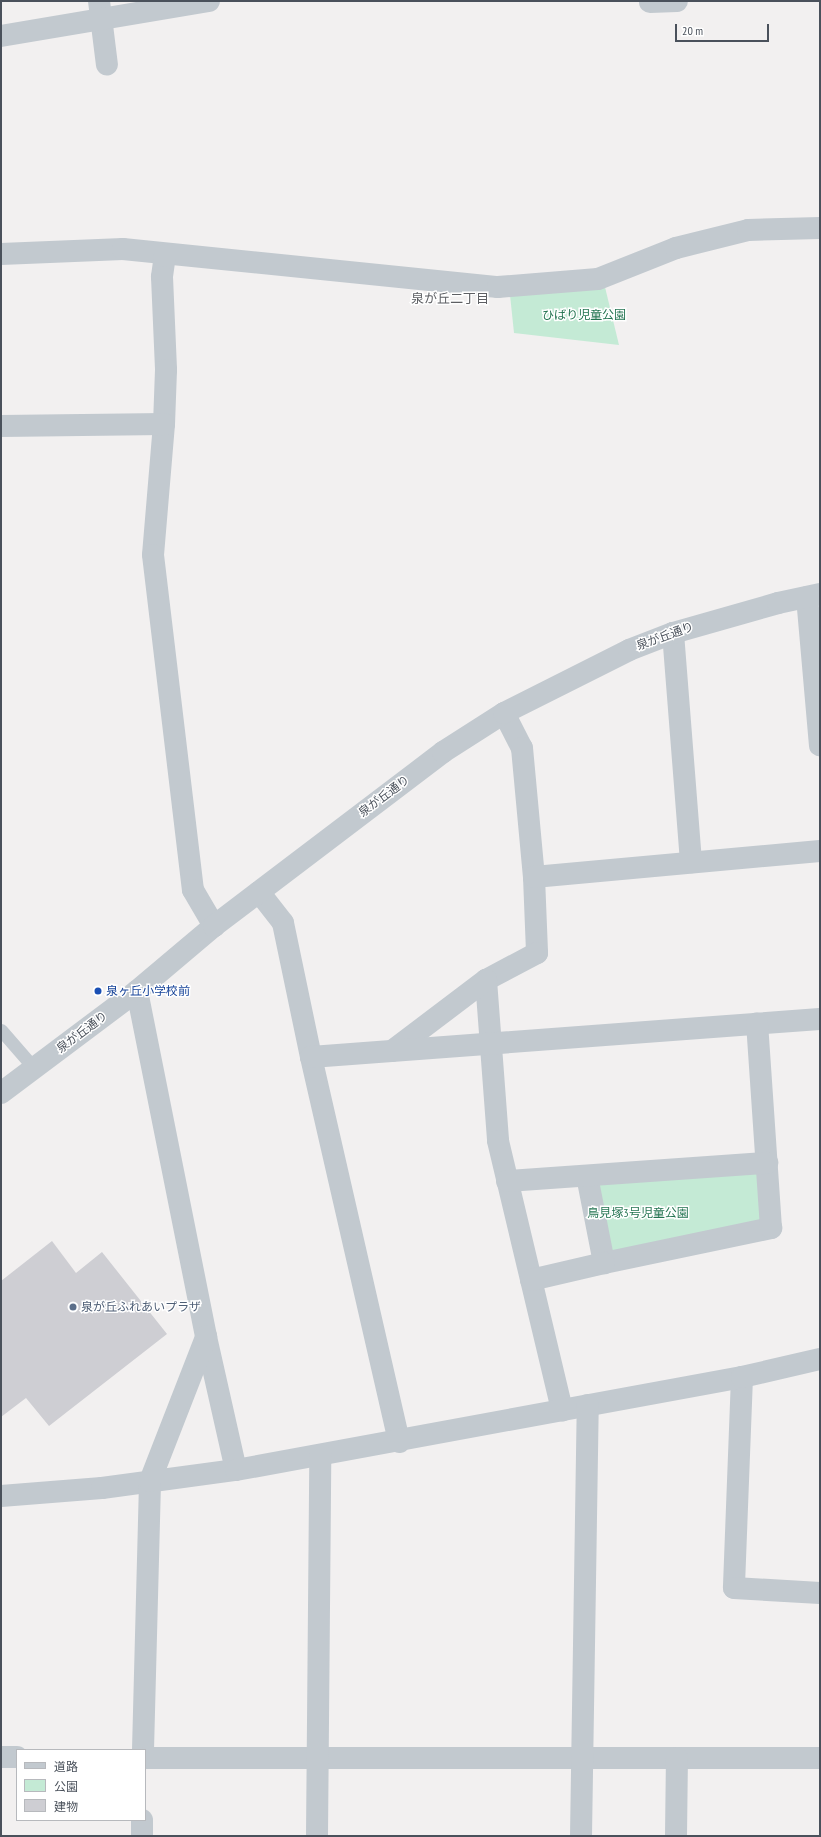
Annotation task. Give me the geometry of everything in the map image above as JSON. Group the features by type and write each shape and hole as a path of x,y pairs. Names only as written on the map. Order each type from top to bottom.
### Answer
{"street":[{"path":"1,36 101,11 209,1"},
{"path":"650,2 677,1"},
{"path":"101,11 107,65"},
{"path":"1,254 123,250 498,287 598,279 676,248 748,230 820,228"},
{"path":"165,255 162,277 166,370 164,424 153,555 193,890 214,926"},
{"path":"1,426 164,424"},
{"path":"814,596 820,745"},
{"name":"泉が丘通り","path":"1,1093 137,991 214,926 443,752 504,713 629,650 673,633 697,624 814,596"},
{"path":"673,633 691,862"},
{"path":"392,1051 486,980 537,953 534,877 522,748 504,713"},
{"path":"534,877 820,851"},
{"path":"259,892 283,923 311,1057 399,1442"},
{"path":"486,980 498,1142 562,1410"},
{"path":"137,991 206,1337 236,1470"},
{"path":"311,1057 820,1019"},
{"path":"531,1280 771,1228 757,1023"},
{"path":"507,1181 767,1163"},
{"path":"587,1176 604,1263"},
{"path":"143,1749 150,1481 206,1337"},
{"path":"1,1496 102,1488 236,1470 320,1456 742,1377 820,1358"},
{"path":"742,1377 734,1588 820,1593"},
{"path":"581,1836 588,1405"},
{"path":"317,1836 320,1456"},
{"path":"1,1757 16,1757"},
{"path":"146,1758 820,1758"},
{"path":"676,1836 677,1758"},
{"path":"142,1821 142,1836"}],"lane":[{"path":"1,1030 34,1068"}],"green space":[{"name":"ひばり児童公園","path":"605,287 619,345 514,333 510,295"},
{"name":"鳥見塚3号児童公園","path":"760,1171 763,1221 609,1254 596,1182"}],"building":[{"name":"泉が丘ふれあいプラザ","path":"52,1241 76,1273 102,1252 167,1334 49,1426 26,1398 1,1417 1,1281"}],"place":[{"name":"泉ヶ丘小学校前","path":"98,991"},
{"name":"泉が丘ふれあいプラザ","path":"73,1307"}],"district":[{"name":"泉が丘二丁目","path":"450,299"}]}
